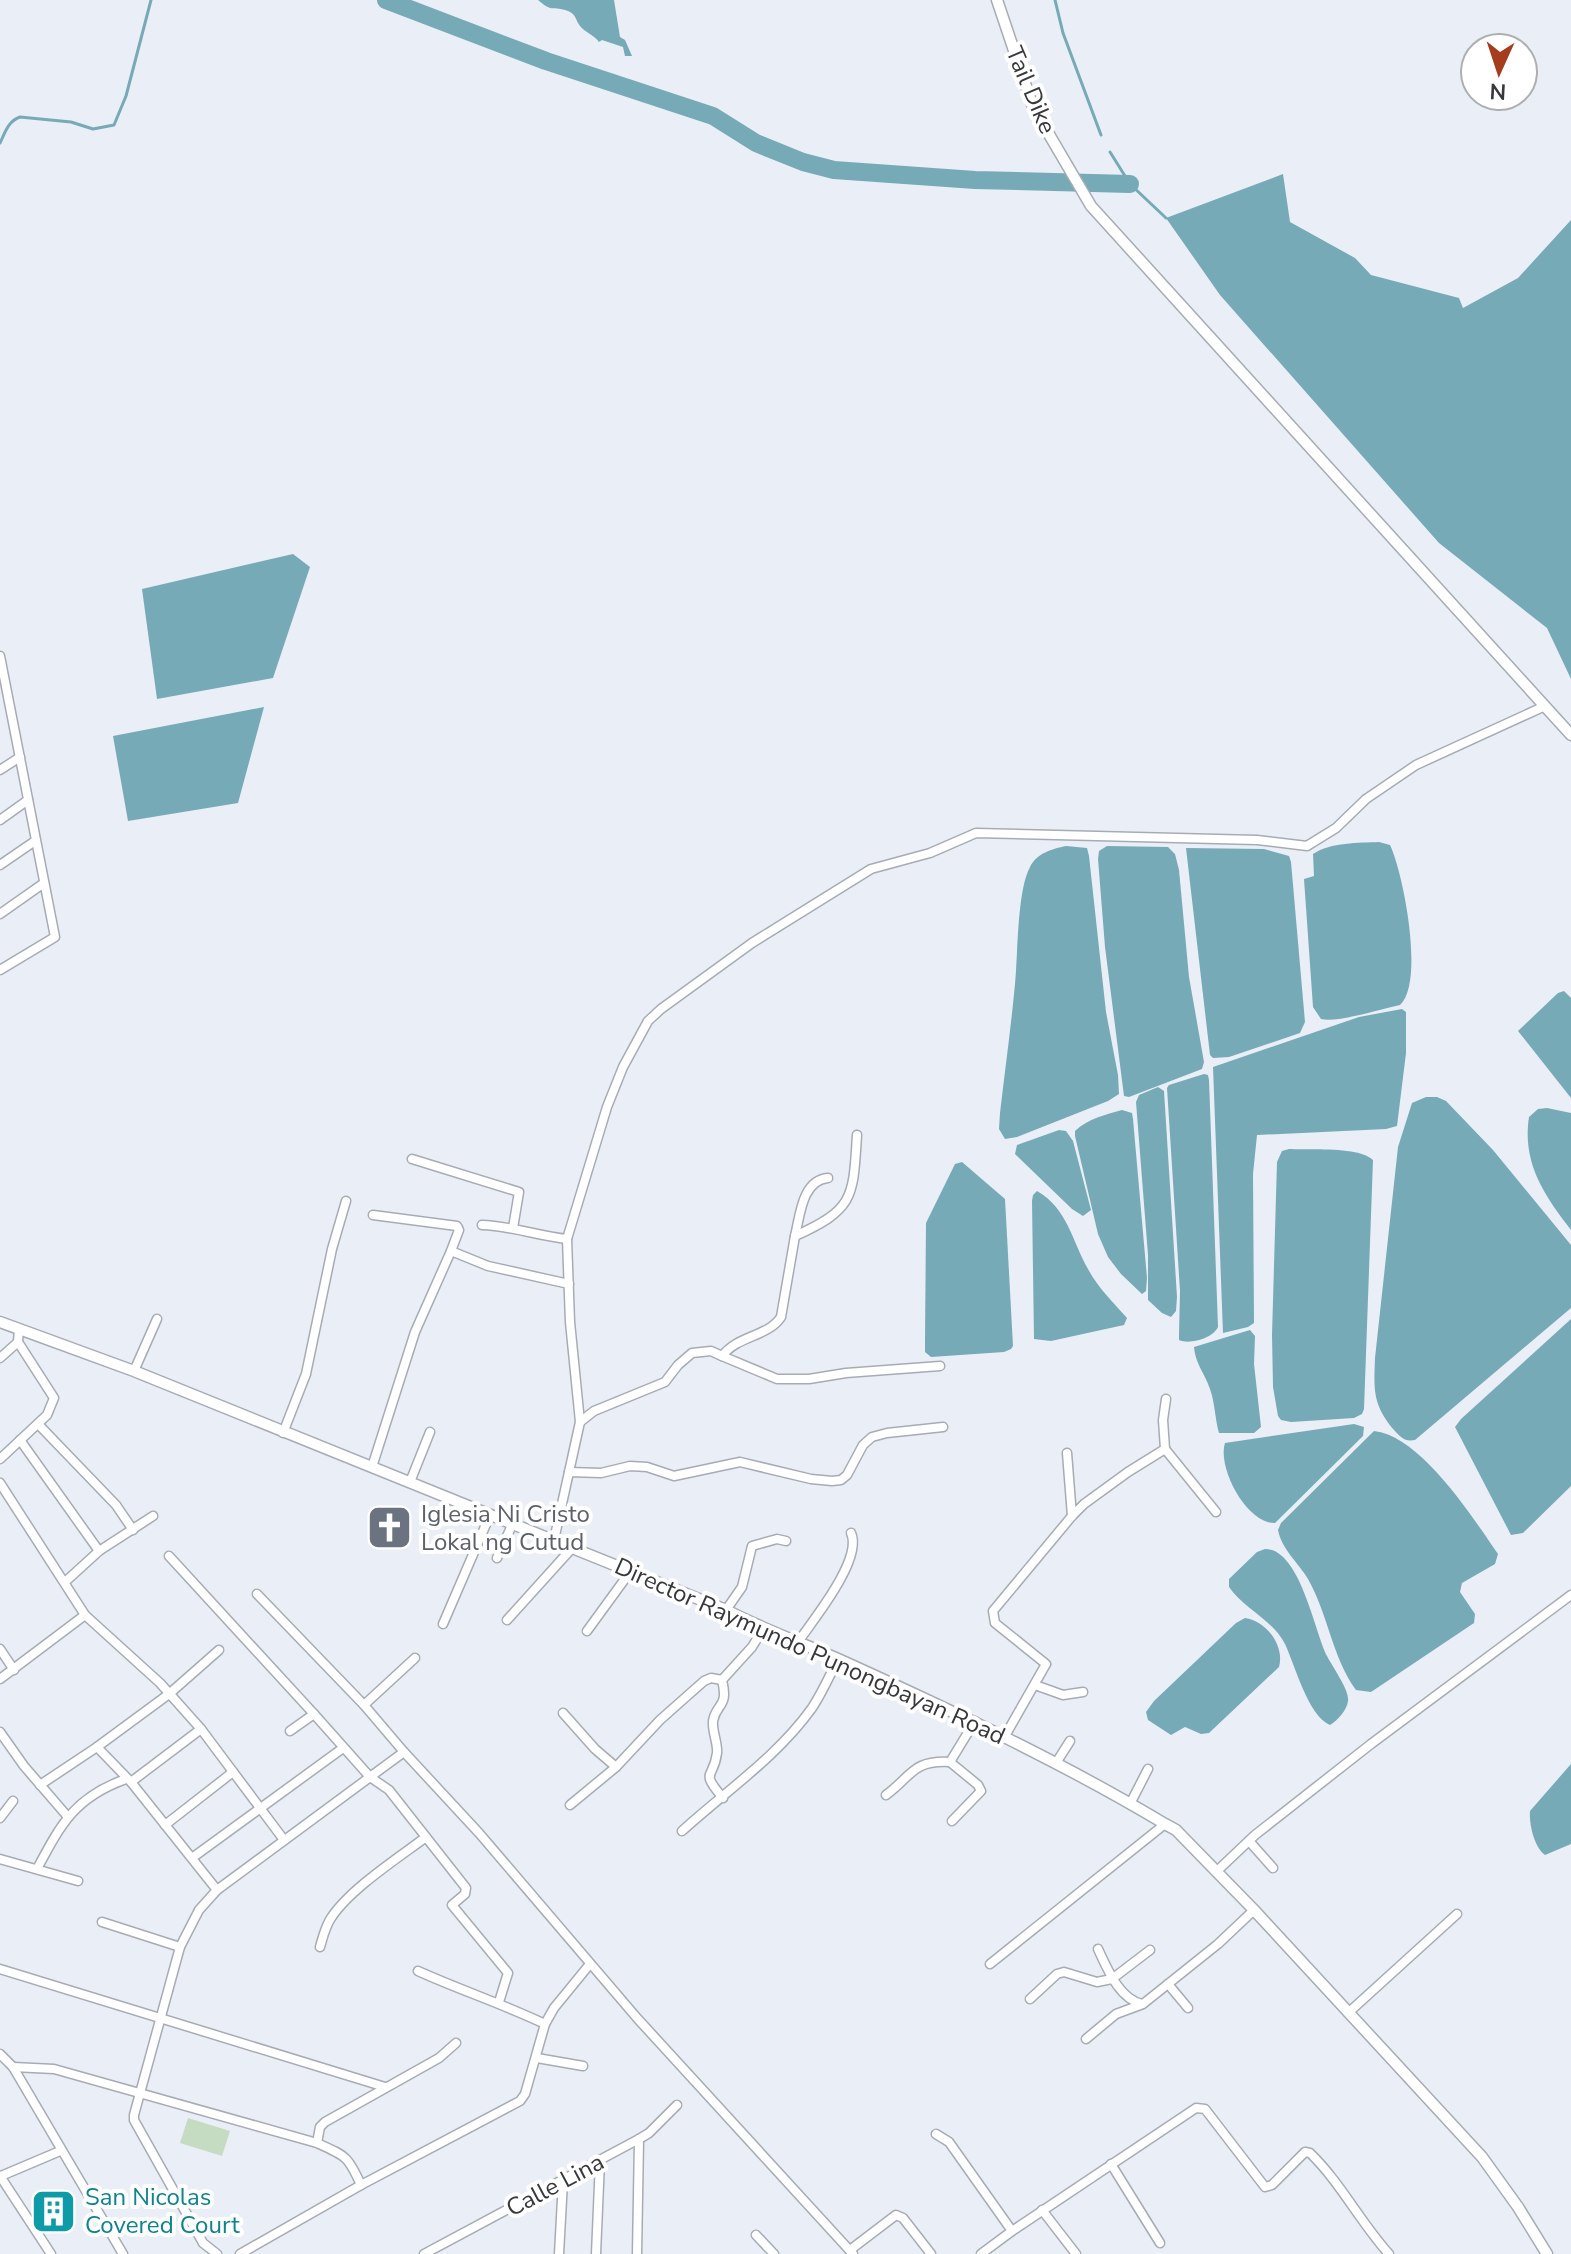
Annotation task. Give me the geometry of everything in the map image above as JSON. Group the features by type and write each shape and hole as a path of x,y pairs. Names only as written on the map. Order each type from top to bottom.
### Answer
{"street":[{"name":"Tail Dike","path":"997,0 1033,107 1075,181 1120,241 1381,523 1571,735"},
{"path":"0,656 55,937 0,970"},
{"path":"554,1540 580,1422 570,1322 567,1239 607,1107 623,1067 639,1036 661,1009 752,943 871,869 888,862 930,853 976,833 1243,840 1307,846 1336,828 1366,799 1416,765 1545,706"},
{"path":"0,710 10,708"},
{"path":"0,770 20,757"},
{"path":"0,820 28,800"},
{"path":"0,865 35,841"},
{"path":"0,914 44,883"},
{"path":"795,1236 833,1217 847,1202 853,1183 857,1135"},
{"path":"412,1159 519,1192 513,1228"},
{"path":"722,1356 731,1344 777,1323 781,1317 795,1236 807,1191 816,1181 828,1178"},
{"path":"283,1433 306,1374 332,1249 346,1201"},
{"path":"372,1467 415,1332 459,1230 457,1226 373,1215"},
{"path":"482,1225 567,1239"},
{"path":"451,1251 488,1266 569,1284"},
{"path":"134,1371 157,1319"},
{"name":"Director Raymundo Punongbayan Road","path":"2,1320 726,1610 975,1721 1165,1824 1217,1871 1482,2157 1547,2254"},
{"path":"0,1459 38,1424 52,1407 54,1398 18,1342 19,1329"},
{"path":"0,1358 18,1342"},
{"path":"580,1422 594,1411 665,1382 692,1353 711,1351 777,1379 809,1379 940,1366"},
{"path":"1166,1399 1163,1420 1165,1449 1216,1512"},
{"path":"38,1424 116,1505 133,1530"},
{"path":"569,1472 601,1473 630,1466 647,1467 674,1476 740,1462 811,1479 841,1480 847,1475 863,1445 872,1437 943,1427"},
{"path":"410,1482 430,1432"},
{"path":"20,1440 99,1551"},
{"path":"1005,1736 1046,1667 1044,1662 995,1623 993,1611 1072,1516 1128,1472 1165,1449"},
{"path":"1067,1453 1072,1516"},
{"path":"0,1483 3,1495 85,1615 169,1694 201,1729 284,1840"},
{"path":"443,1624 490,1515"},
{"path":"65,1582 99,1551 153,1516"},
{"path":"497,1558 513,1523"},
{"path":"798,1642 852,1556 854,1539 851,1533"},
{"path":"726,1610 742,1587 752,1546 777,1539 786,1541"},
{"path":"507,1620 573,1547"},
{"path":"169,1556 370,1777 389,1790 466,1888 465,1894 452,1905 508,1973 499,2002"},
{"path":"587,1631 630,1572"},
{"path":"257,1594 364,1705 479,1833 590,1964 852,2252 896,2215 903,2218 931,2254"},
{"path":"1217,1871 1249,1841 1371,1744 1571,1595"},
{"path":"0,1679 85,1615"},
{"path":"722,1680 752,1647 763,1629"},
{"path":"0,1649 14,1670"},
{"path":"40,1785 169,1694 219,1650"},
{"path":"364,1705 415,1658"},
{"path":"682,1831 723,1798 796,1728 814,1706 838,1659"},
{"path":"570,1805 616,1767 660,1720 704,1681 711,1678 722,1680"},
{"path":"722,1680 725,1696 713,1724 717,1753 709,1773 712,1786 723,1798"},
{"path":"1035,1685 1063,1695 1083,1692"},
{"path":"563,1713 616,1767"},
{"path":"290,1731 314,1714"},
{"path":"950,1762 975,1721"},
{"path":"37,1869 63,1821 99,1790 129,1780 201,1729"},
{"path":"0,1732 68,1817"},
{"path":"1056,1763 1070,1741"},
{"path":"97,1747 129,1780 217,1890"},
{"path":"192,1858 343,1748"},
{"path":"217,2254 203,2243 134,2120 138,2093 180,1947 199,1910 217,1890 404,1752"},
{"path":"886,1795 923,1764 950,1762 981,1791 952,1821"},
{"path":"1130,1804 1148,1769"},
{"path":"165,1825 233,1772"},
{"path":"0,1818 13,1801"},
{"path":"990,1964 1165,1824"},
{"path":"320,1947 326,1927 339,1907 426,1837"},
{"path":"1249,1841 1273,1868"},
{"path":"0,1859 78,1881"},
{"path":"1086,2039 1116,2014 1143,2004 1254,1910"},
{"path":"1348,2013 1457,1914"},
{"path":"102,1922 180,1947"},
{"path":"1098,1949 1112,1979 1135,2003 1143,2004"},
{"path":"1030,1999 1062,1973 1097,1982 1112,1979 1150,1950"},
{"path":"240,2254 361,2185 520,2101 537,2058 545,2024 590,1964"},
{"path":"0,1969 385,2087"},
{"path":"418,1971 458,1989 499,2002 545,2024"},
{"path":"1168,1984 1188,2008"},
{"path":"317,2143 318,2132 325,2122 439,2058 456,2043"},
{"path":"0,2054 13,2067 123,2254"},
{"path":"537,2058 583,2066"},
{"path":"13,2067 54,2069 317,2143 345,2156 361,2185"},
{"name":"Calle Lina","path":"424,2254 639,2139 677,2105"},
{"path":"981,2254 995,2250 1012,2231 1042,2210 1201,2107 1265,2187 1272,2185 1305,2152 1310,2153 1336,2181 1351,2206 1389,2254"},
{"path":"936,2134 949,2142 1012,2231"},
{"path":"637,2254 639,2139"},
{"path":"51,2254 0,2176 60,2151"},
{"path":"596,2254 600,2161"},
{"path":"1111,2164 1160,2243"},
{"path":"559,2254 563,2181"},
{"path":"1042,2210 1076,2254"},
{"path":"756,2235 774,2254"},
{"path":"41,2254 45,2244"}],"green space":[{"path":"188,2118 230,2131 222,2156 180,2143"}],"water":[{"path":"538,0 614,0 620,37 625,40 632,56 625,56 623,47 602,40 599,42 580,26 571,12 550,8"},
{"path":"1283,174 1290,222 1355,258 1371,275 1459,298 1463,308 1518,278 1571,220 1571,679 1547,628 1439,543 1220,295 1166,218"},
{"path":"293,554 310,567 273,678 157,699 142,589"},
{"path":"264,707 238,803 128,821 113,736"},
{"path":"1379,842 1390,845 1401,878 1411,951 1407,993 1400,1005 1348,1017 1321,1019 1313,1007 1304,879 1314,876 1313,854 1320,850 1345,844"},
{"path":"1066,846 1087,848 1089,856 1106,1012 1119,1094 1017,1137 1005,1139 999,1129 1000,1113 1023,891 1030,867 1037,858 1050,850"},
{"path":"1107,846 1168,847 1175,854 1189,977 1204,1062 1202,1069 1129,1097 1124,1096 1105,947 1098,859 1099,851"},
{"path":"1186,848 1264,849 1289,856 1305,1022 1300,1033 1229,1057 1213,1058 1210,1055"},
{"path":"1564,991 1571,998 1571,1098 1518,1031 1558,993"},
{"path":"1402,1009 1406,1012 1406,1053 1397,1126 1257,1135 1253,1174 1254,1323 1223,1333 1213,1067 1359,1017"},
{"path":"1208,1075 1209,1080 1218,1327 1206,1337 1184,1341 1179,1340 1180,1291 1167,1088"},
{"path":"1158,1087 1164,1091 1177,1297 1176,1311 1171,1317 1148,1300 1148,1255 1136,1102 1139,1095"},
{"path":"1426,1097 1446,1101 1493,1150 1571,1245 1571,1308 1415,1440 1405,1440 1387,1421 1378,1404 1375,1358 1398,1147 1412,1103"},
{"path":"1538,1109 1571,1113 1571,1230 1537,1178 1529,1149 1529,1117"},
{"path":"1122,1110 1132,1113 1133,1119 1147,1278 1146,1291 1142,1294 1108,1257 1098,1234 1075,1136 1075,1131 1086,1123"},
{"path":"1059,1130 1066,1131 1073,1141 1091,1210 1083,1216 1015,1154 1017,1145"},
{"path":"1282,1151 1346,1151 1373,1160 1364,1409 1354,1418 1291,1422 1278,1416 1273,1387 1272,1335 1277,1162"},
{"path":"962,1162 1005,1199 1013,1346 1004,1352 931,1357 925,1352 926,1223 955,1164"},
{"path":"1037,1191 1063,1216 1092,1276 1127,1318 1124,1325 1051,1341 1034,1339 1032,1201"},
{"path":"1571,1319 1571,1486 1523,1533 1511,1535 1455,1427"},
{"path":"1250,1330 1255,1336 1254,1364 1261,1427 1254,1433 1219,1433 1212,1394 1194,1347"},
{"path":"1354,1424 1364,1427 1363,1436 1275,1523 1264,1521 1254,1514 1236,1493 1226,1466 1225,1443"},
{"path":"1374,1431 1392,1436 1427,1463 1460,1501 1498,1554 1495,1564 1462,1583 1460,1592 1475,1614 1474,1623 1371,1692 1356,1690 1348,1677 1315,1592 1283,1544 1278,1530 1281,1523"},
{"path":"1265,1549 1277,1553 1288,1562 1297,1576 1327,1656 1346,1691 1346,1708 1330,1725 1315,1712 1279,1635 1229,1587 1229,1579 1257,1552"},
{"path":"1245,1618 1260,1624 1272,1635 1279,1650 1279,1667 1209,1733 1201,1734 1185,1727 1171,1735 1148,1720 1146,1712 1154,1701"},
{"path":"1571,1764 1571,1844 1545,1855 1533,1835 1530,1811"}],"waterway":[{"path":"0,143 10,124 20,117 71,122 93,129 114,125 126,96 151,0"},
{"path":"386,0 546,61 713,116 756,143 803,162 834,170 975,180 1130,184"},
{"path":"1055,0 1063,33 1101,135"},
{"path":"1110,152 1130,184 1166,218"}],"place":[{"name":"Iglesia Ni Cristo Lokal ng Cutud","path":"390,1528"},
{"name":"San Nicolas Covered Court","path":"54,2211"}]}
